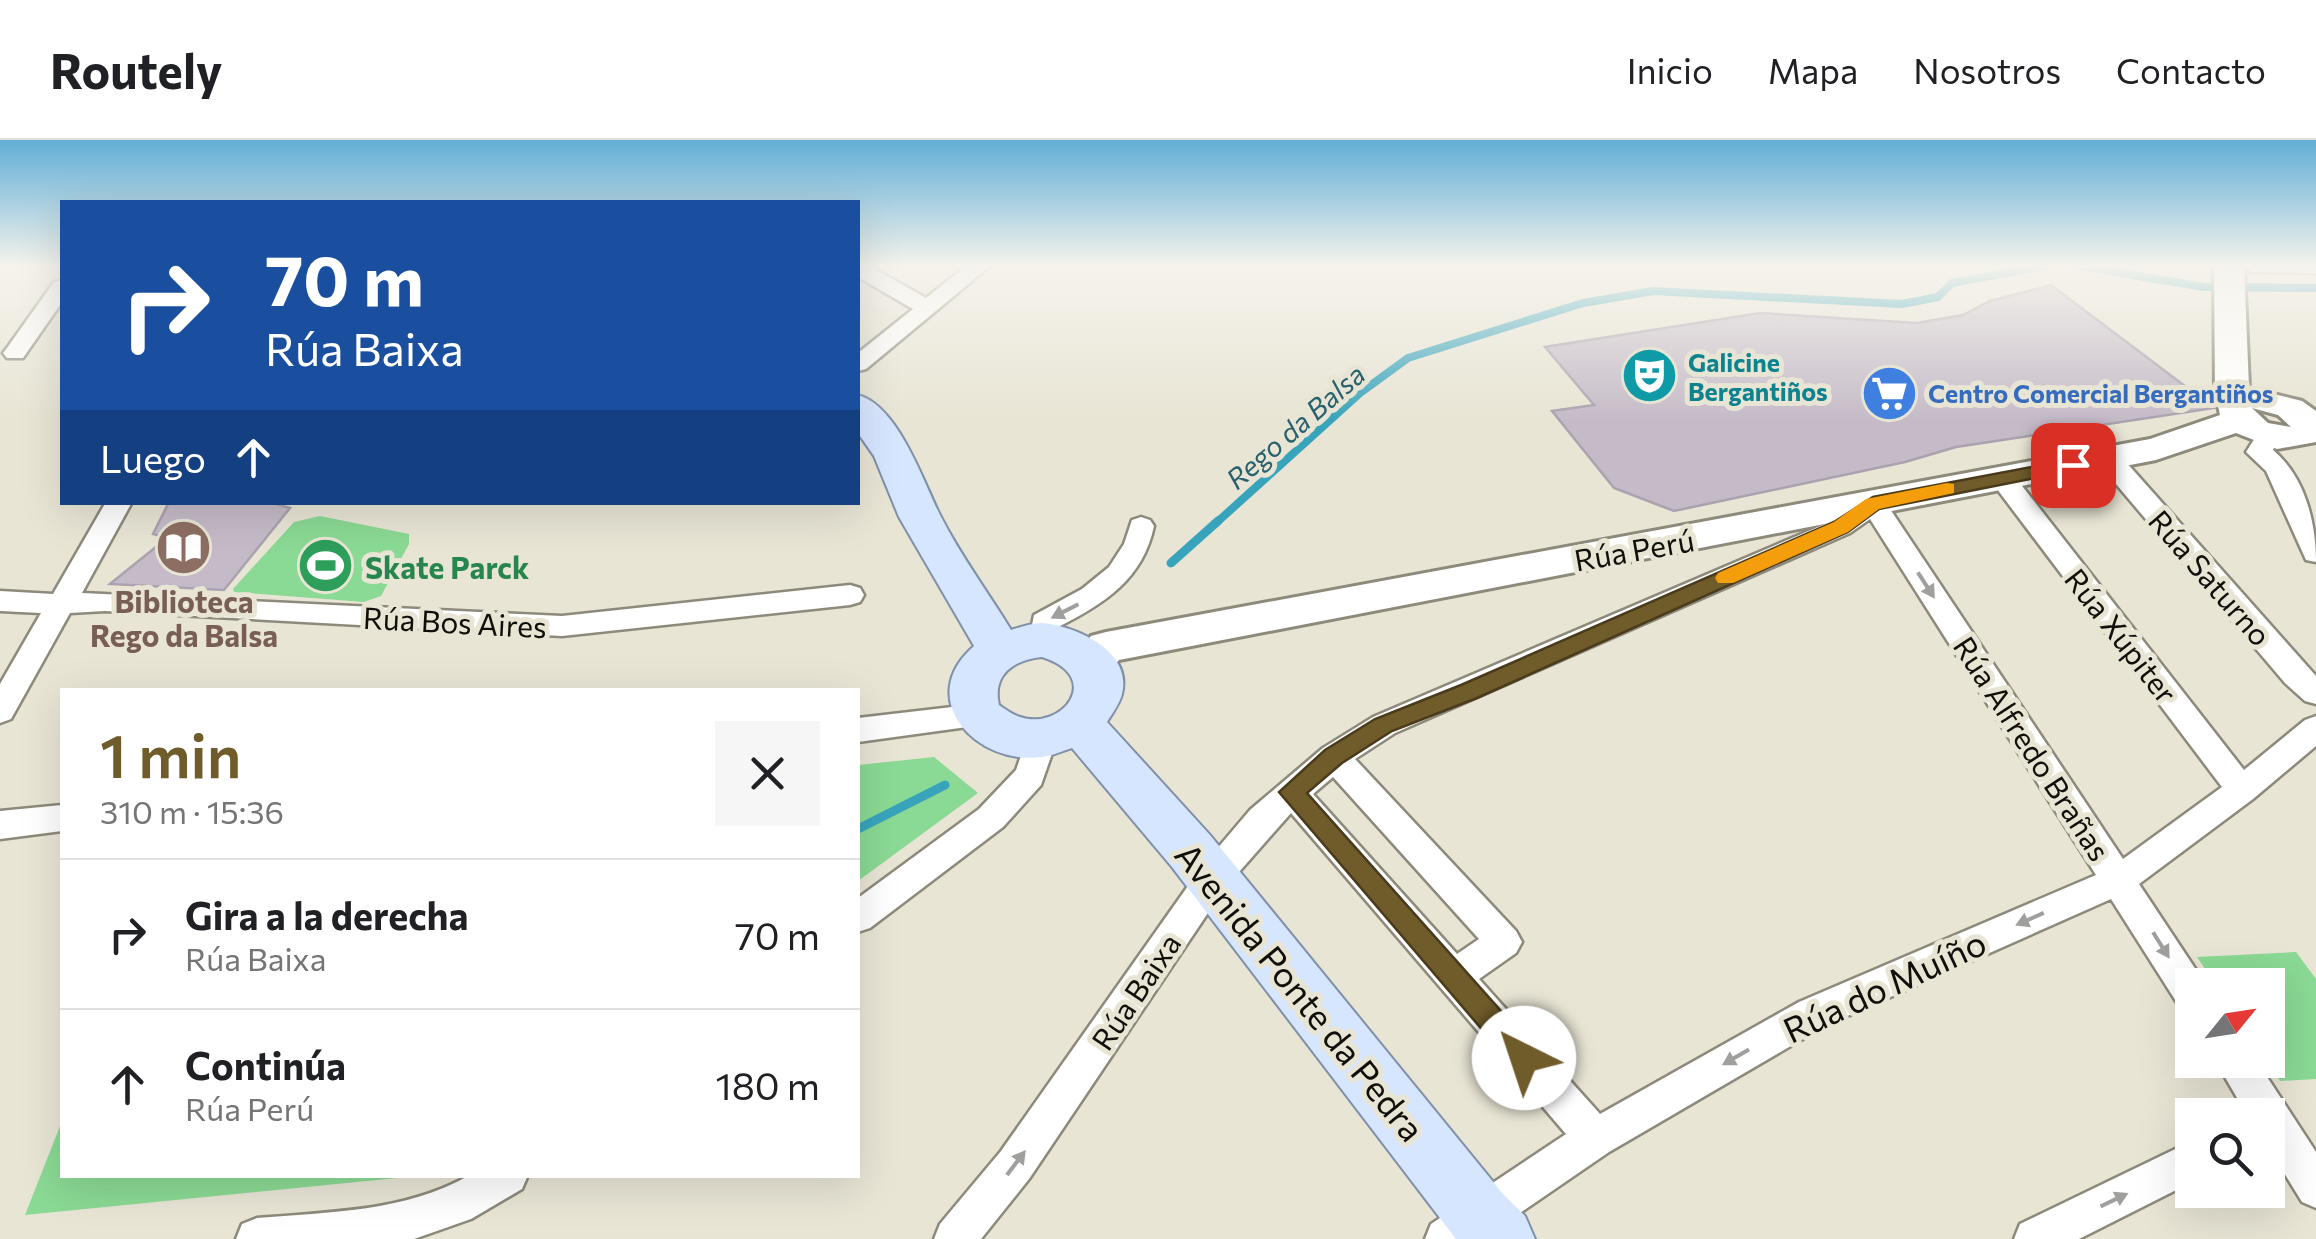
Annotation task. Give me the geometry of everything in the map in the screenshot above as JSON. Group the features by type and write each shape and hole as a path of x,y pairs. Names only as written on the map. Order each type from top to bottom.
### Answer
{"main road":[{"path":"860,410 893,454 920,517 1021,645"},
{"path":"1062,643 1093,662 1100,674 1099,701 1059,733 1004,734 978,716 970,688 976,673 1021,645 1062,643"},
{"name":"Avenida Ponte da Pedra","path":"1059,733 1118,769 1212,878 1476,1232"}],"street":[{"path":"16,353 41,317"},
{"path":"860,362 916,317"},
{"path":"2241,317 2260,425 2316,553"},
{"name":"Rúa Perú","path":"1093,662 1106,647 2195,442 2260,425"},
{"name":"Rúa Saturno","path":"2108,458 2296,675 2316,693"},
{"name":"Rúa Xúpiter","path":"2003,478 2242,790"},
{"name":"Rúa Baixa","path":"955,1239 1015,1165 1212,878 1262,819 1334,756 1384,725 1469,692 1841,527 1873,503"},
{"name":"Rúa Alfredo Brañas","path":"1873,503 2176,968"},
{"path":"0,711 118,505"},
{"path":"1021,645 1044,622 1101,591 1133,554 1141,526"},
{"path":"1729,531 1744,544 1754,566"},
{"name":"Rúa Bos Aires","path":"0,601 118,601 562,626 850,595"},
{"path":"860,730 978,716"},
{"path":"860,916 990,818 1030,776 1059,733"},
{"name":"Rúa do Muíño","path":"1476,1232 1595,1138 1812,1014 2120,880 2314,734"},
{"path":"1334,756 1504,942 1454,977"},
{"path":"1292,792 1595,1138"},
{"path":"0,825 60,818"},
{"path":"2285,1144 2316,1188"},
{"path":"2035,1239 2175,1169"},
{"path":"258,1239 387,1233 457,1205 503,1178"}],"green space":[{"name":"Skate Parck","path":"320,516 409,534 409,544 381,596 364,602 234,592 294,522"},
{"path":"934,757 978,793 860,880 860,765"},
{"path":"2296,952 2316,979 2316,1079 2278,1078 2285,1078 2285,968 2204,968 2197,957"},
{"path":"60,1126 60,1178 397,1178 25,1215"}],"building":[{"name":"Centro Comercial Bergantiños","path":"1733,317 1917,323 1950,317 2094,317 2214,408 1956,447 1905,462 1674,511 1614,488 1552,411 1594,405 1545,347"},
{"name":"Biblioteca Rego da Balsa","path":"168,505 290,508 224,590 110,584 167,538 153,534"}],"waterway":[{"name":"Rego da Balsa","path":"1215,524 1360,393 1408,358 1538,317"},
{"name":"Rego da Balsa","path":"1171,563 1218,521"},
{"name":"Rego da Balsa","path":"860,828 945,785"}],"slow traffic":[{"path":"1726,578 1841,527 1873,503 1947,489"}],"place":[{"name":"Galicine Bergantiños","path":"1649,376"},
{"name":"Centro Comercial Bergantiños","path":"1889,393"},
{"name":"Biblioteca Rego da Balsa","path":"184,548"},
{"name":"Skate Parck","path":"326,566"}],"route":[{"path":"1524,1058 1292,792 1334,756 1384,725 1469,692 1841,527 1873,503 2073,465"}]}
